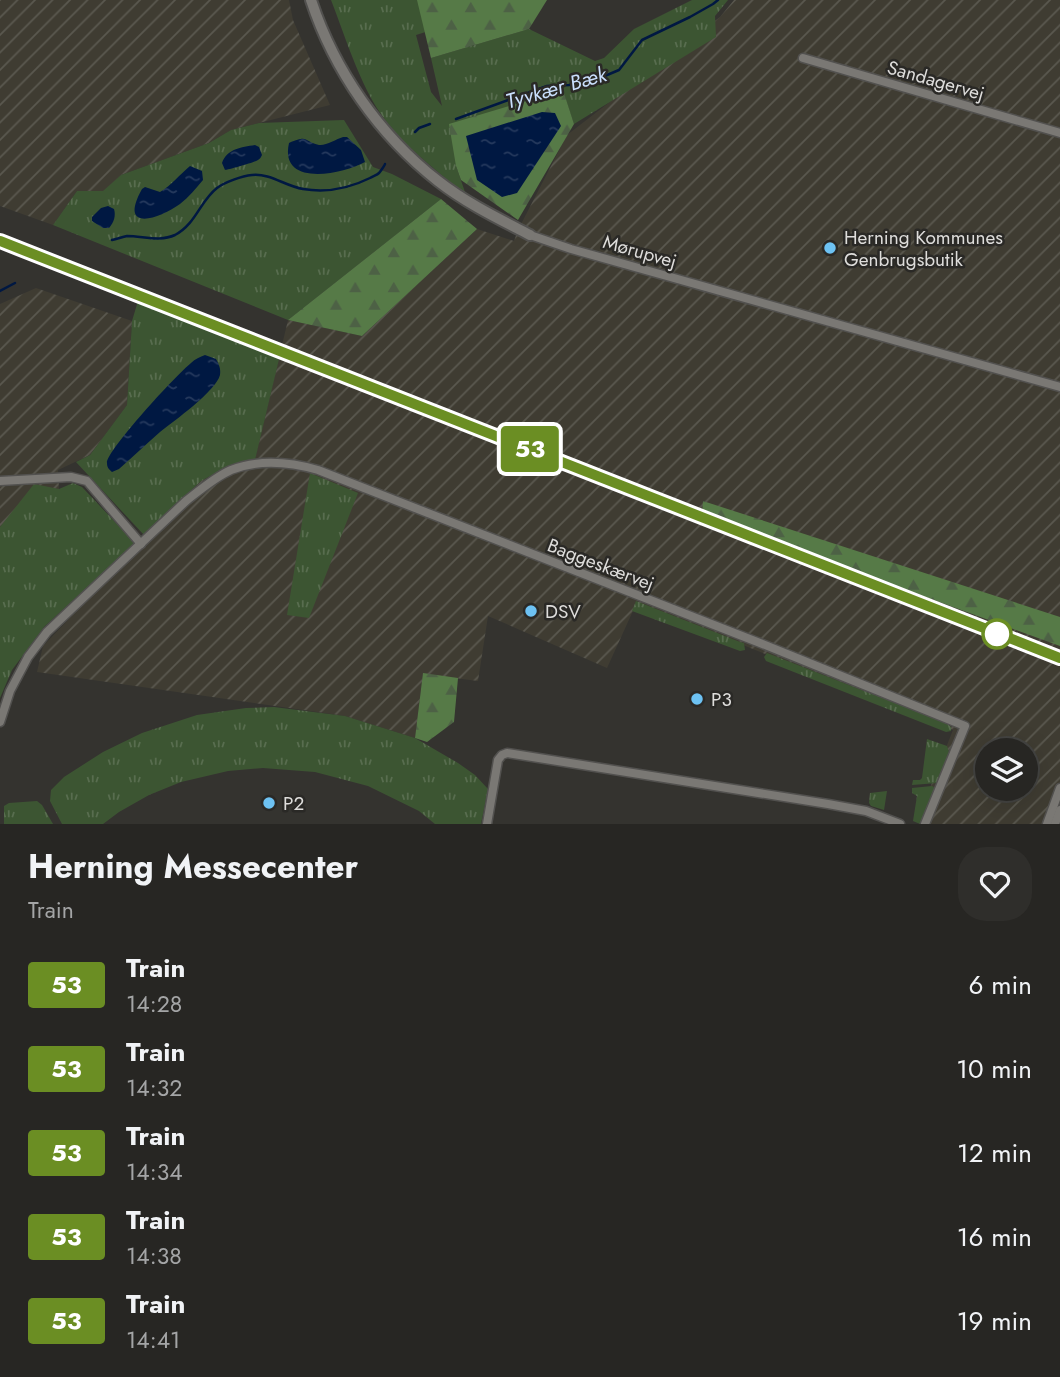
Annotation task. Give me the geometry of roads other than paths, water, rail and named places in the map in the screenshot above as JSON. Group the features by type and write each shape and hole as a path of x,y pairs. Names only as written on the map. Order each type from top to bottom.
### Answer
{"street":[{"name":"Mørupvej","path":"311,0 330,48 355,90 384,130 438,182 474,206 530,235 1060,387"},
{"name":"Sandagervej","path":"803,58 1060,132"},
{"name":"Baggeskærvej","path":"0,722 10,691 28,657 47,632 186,501 207,484 232,470 260,463 294,464 318,470 965,726 925,824"},
{"path":"0,481 71,477 87,481 141,544"},
{"path":"486,824 500,757 512,753 828,804 866,811 900,824"},
{"path":"1047,824 1060,788"},
{"path":"1055,824 1060,810"}],"water":[{"path":"542,112 555,113 561,126 517,193 502,197 477,180 466,136"},
{"path":"347,137 361,150 365,162 342,171 314,174 302,172 293,166 288,157 289,143 296,140 304,139 322,145"},
{"path":"255,145 259,147 262,155 259,159 225,170 222,163 227,155 240,148"},
{"path":"190,166 202,171 203,180 180,204 152,218 138,217 135,212 136,203 142,189 145,187 160,192"},
{"path":"108,206 114,209 114,219 109,228 103,228 92,221 92,217 101,208"},
{"path":"205,355 216,359 220,369 217,382 194,405 119,469 112,472 107,463 118,444 158,396 194,360"}],"waterway":[{"name":"Tyvkær Bæk","path":"456,119 547,86 569,85 600,78 619,70 642,40 718,0"},
{"name":"Tyvkær Bæk","path":"415,132 430,124"},
{"name":"Tyvkær Bæk","path":"112,240 127,236 157,238 175,235 188,225 211,193 243,177 259,175 303,189 329,190 354,185 370,178 379,173 385,164"},
{"name":"Tyvkær Bæk","path":"0,291 15,283"}],"railway":[{"path":"0,241 1060,658"}],"train":[{"name":"53","path":"0,241 1060,658"}],"place":[{"name":"Herning Kommunes Genbrugsbutik","path":"830,248"},
{"name":"DSV","path":"531,611"},
{"name":"P3","path":"697,699"},
{"name":"P2","path":"269,803"}]}
